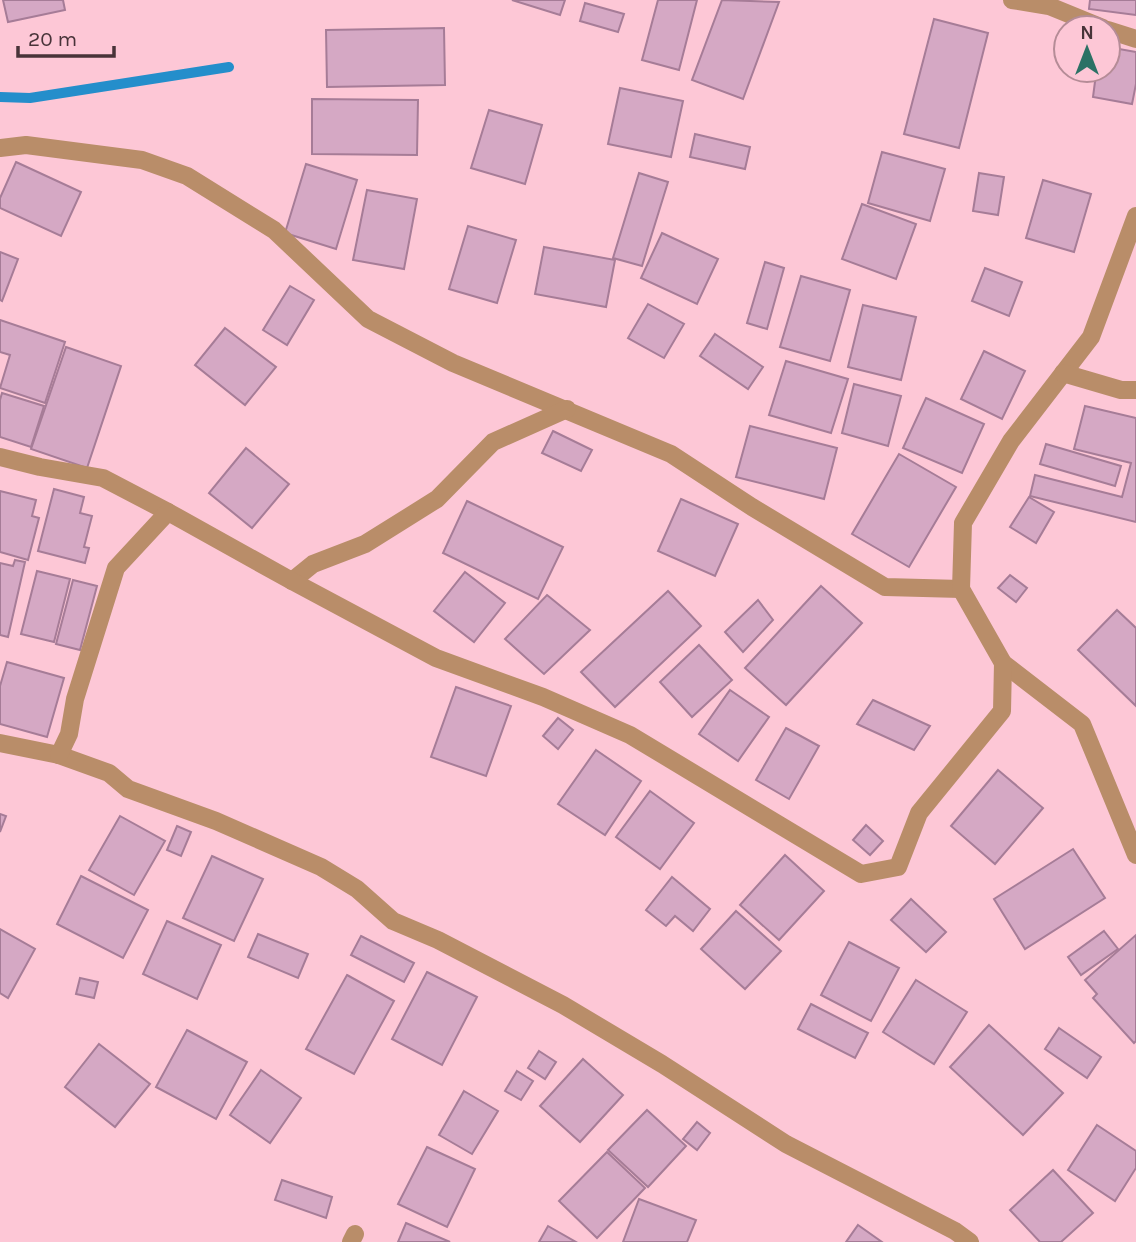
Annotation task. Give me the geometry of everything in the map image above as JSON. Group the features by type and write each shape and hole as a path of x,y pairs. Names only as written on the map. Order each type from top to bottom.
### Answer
{"street":[{"path":"1013,0 1049,6 1068,14"},
{"path":"0,148 26,145 142,160 187,176 274,230 368,319 453,363 671,454 752,508 885,587 961,589"},
{"path":"1136,216 1091,337 1011,441 963,523 961,589 1003,663 1082,724 1136,855"},
{"path":"1063,373 1121,390 1136,390"},
{"path":"292,581 313,564 365,544 437,499 493,442 567,410"},
{"path":"0,457 103,478 436,657 543,697 630,735 861,874 898,867 919,813 1002,711 1003,663"},
{"path":"59,755 69,734 75,699 116,568 168,512"},
{"path":"0,743 59,755 109,773 128,789 216,821 321,867 357,889 393,920 438,940 563,1005 662,1064 786,1144 955,1231 971,1242"}],"building":[{"path":"3,0 63,0 65,10 8,22"},
{"path":"512,0 565,0 560,15"},
{"path":"658,0 697,0 679,70 642,60"},
{"path":"722,0 779,2 743,99 692,80"},
{"path":"1090,0 1136,0 1136,15 1089,9"},
{"path":"585,3 624,14 618,32 580,21"},
{"path":"934,19 988,33 959,148 904,134"},
{"path":"444,28 445,85 327,87 326,30"},
{"path":"1122,50 1136,52 1136,84 1132,104 1093,97 1095,84 1122,84"},
{"path":"620,88 683,101 671,157 608,144"},
{"path":"312,99 418,100 417,155 312,154"},
{"path":"489,110 542,125 525,184 471,168"},
{"path":"695,134 750,147 745,169 690,157"},
{"path":"882,152 945,169 930,221 868,203"},
{"path":"16,162 81,192 61,236 0,208 0,198"},
{"path":"306,164 357,180 336,249 285,233"},
{"path":"639,173 668,182 642,266 613,258"},
{"path":"979,173 1004,177 998,215 973,211"},
{"path":"1043,180 1091,194 1074,252 1026,238"},
{"path":"367,190 417,199 404,269 353,260"},
{"path":"862,204 916,224 896,279 842,259"},
{"path":"468,226 516,240 497,303 449,289"},
{"path":"662,233 718,259 697,304 641,278"},
{"path":"544,247 615,260 606,307 535,294"},
{"path":"0,252 18,259 2,301 0,300"},
{"path":"765,262 784,268 767,329 747,323"},
{"path":"985,268 1022,282 1009,316 972,301"},
{"path":"801,276 850,290 830,361 780,347"},
{"path":"290,286 314,300 287,345 263,330"},
{"path":"648,304 684,324 664,358 628,338"},
{"path":"863,305 916,317 901,380 848,367"},
{"path":"0,320 65,342 45,403 0,388 10,355 0,352"},
{"path":"225,328 276,367 245,405 195,365"},
{"path":"715,334 763,367 748,389 700,356"},
{"path":"66,347 121,366 87,468 31,449"},
{"path":"984,351 1025,371 1002,419 961,399"},
{"path":"786,361 848,379 831,433 769,415"},
{"path":"854,384 901,396 888,446 842,433"},
{"path":"2,393 44,406 31,447 0,437"},
{"path":"926,398 984,424 962,473 903,448"},
{"path":"1085,406 1136,418 1136,522 1030,496 1035,475 1122,497 1131,463 1074,449"},
{"path":"750,426 837,448 824,499 736,477"},
{"path":"553,431 592,450 581,471 542,453"},
{"path":"1046,444 1121,466 1115,486 1040,464"},
{"path":"246,448 289,484 252,528 209,493"},
{"path":"899,454 956,487 909,567 852,534"},
{"path":"54,489 84,497 80,513 92,516 84,547 89,548 85,563 38,551"},
{"path":"0,491 36,500 32,516 39,518 28,560 0,552"},
{"path":"1029,497 1054,512 1036,543 1010,527"},
{"path":"681,499 738,524 715,576 658,551"},
{"path":"467,501 563,547 538,599 443,553"},
{"path":"15,560 25,562 8,637 0,635 0,563 13,566"},
{"path":"37,571 70,579 54,642 21,634"},
{"path":"465,572 505,603 474,642 434,611"},
{"path":"1010,575 1027,588 1016,602 998,588"},
{"path":"73,580 97,586 80,650 56,644"},
{"path":"821,586 862,623 786,705 745,668"},
{"path":"668,591 701,626 615,707 581,672"},
{"path":"547,595 590,630 544,674 505,639"},
{"path":"758,600 773,620 743,652 725,632"},
{"path":"1117,610 1136,628 1136,706 1078,650"},
{"path":"699,645 732,680 692,717 660,682"},
{"path":"7,662 64,678 47,737 0,724 0,686"},
{"path":"456,687 511,706 486,776 431,757"},
{"path":"730,690 769,717 738,761 699,734"},
{"path":"873,700 930,726 914,750 857,724"},
{"path":"558,718 573,730 558,749 543,736"},
{"path":"786,728 819,746 789,799 756,780"},
{"path":"596,750 641,781 605,835 558,804"},
{"path":"998,770 1043,808 995,864 951,826"},
{"path":"650,791 694,823 660,869 616,837"},
{"path":"0,814 6,816 0,832"},
{"path":"120,816 165,841 134,895 89,870"},
{"path":"866,825 883,841 870,855 853,840"},
{"path":"177,826 191,832 181,856 167,850"},
{"path":"1073,849 1105,898 1025,949 994,899"},
{"path":"785,855 824,891 779,940 740,905"},
{"path":"212,856 263,879 234,941 183,918"},
{"path":"81,876 148,910 123,958 57,924"},
{"path":"672,877 710,909 693,931 675,916 666,926 646,910"},
{"path":"911,899 946,932 926,952 891,920"},
{"path":"736,911 781,951 745,989 701,949"},
{"path":"167,921 221,945 197,999 143,974"},
{"path":"0,929 35,949 8,998 0,993"},
{"path":"1104,931 1118,949 1081,975 1068,957"},
{"path":"258,934 308,954 298,978 248,957"},
{"path":"1136,935 1134,1043 1093,998 1097,994 1085,980"},
{"path":"361,936 414,963 404,982 351,955"},
{"path":"849,942 899,968 871,1021 821,995"},
{"path":"427,972 477,997 442,1065 392,1039"},
{"path":"347,975 394,1001 354,1074 306,1049"},
{"path":"80,978 98,982 94,998 76,994"},
{"path":"916,980 967,1012 934,1064 883,1032"},
{"path":"811,1004 868,1033 855,1058 798,1029"},
{"path":"989,1025 1063,1093 1023,1135 950,1067"},
{"path":"1059,1028 1101,1057 1087,1078 1045,1049"},
{"path":"187,1030 247,1062 216,1119 156,1087"},
{"path":"99,1044 150,1084 115,1127 65,1087"},
{"path":"539,1051 556,1062 545,1079 528,1068"},
{"path":"583,1059 623,1095 580,1142 540,1106"},
{"path":"261,1070 301,1098 270,1143 230,1115"},
{"path":"517,1071 533,1081 521,1100 505,1091"},
{"path":"464,1091 498,1111 472,1154 439,1135"},
{"path":"647,1110 686,1146 648,1187 608,1150"},
{"path":"697,1122 710,1133 697,1150 683,1139"},
{"path":"1097,1125 1136,1151 1136,1168 1115,1201 1068,1170"},
{"path":"427,1147 475,1169 447,1227 398,1204"},
{"path":"607,1152 645,1188 597,1238 559,1201"},
{"path":"1053,1170 1093,1213 1061,1242 1040,1242 1010,1210"},
{"path":"282,1180 332,1197 326,1218 275,1200"},
{"path":"639,1199 696,1220 687,1242 623,1242"},
{"path":"406,1223 450,1242 398,1242"},
{"path":"858,1225 882,1242 846,1242"},
{"path":"548,1226 576,1242 539,1242"}],"waterway":[{"path":"0,97 30,98 229,67"}]}
